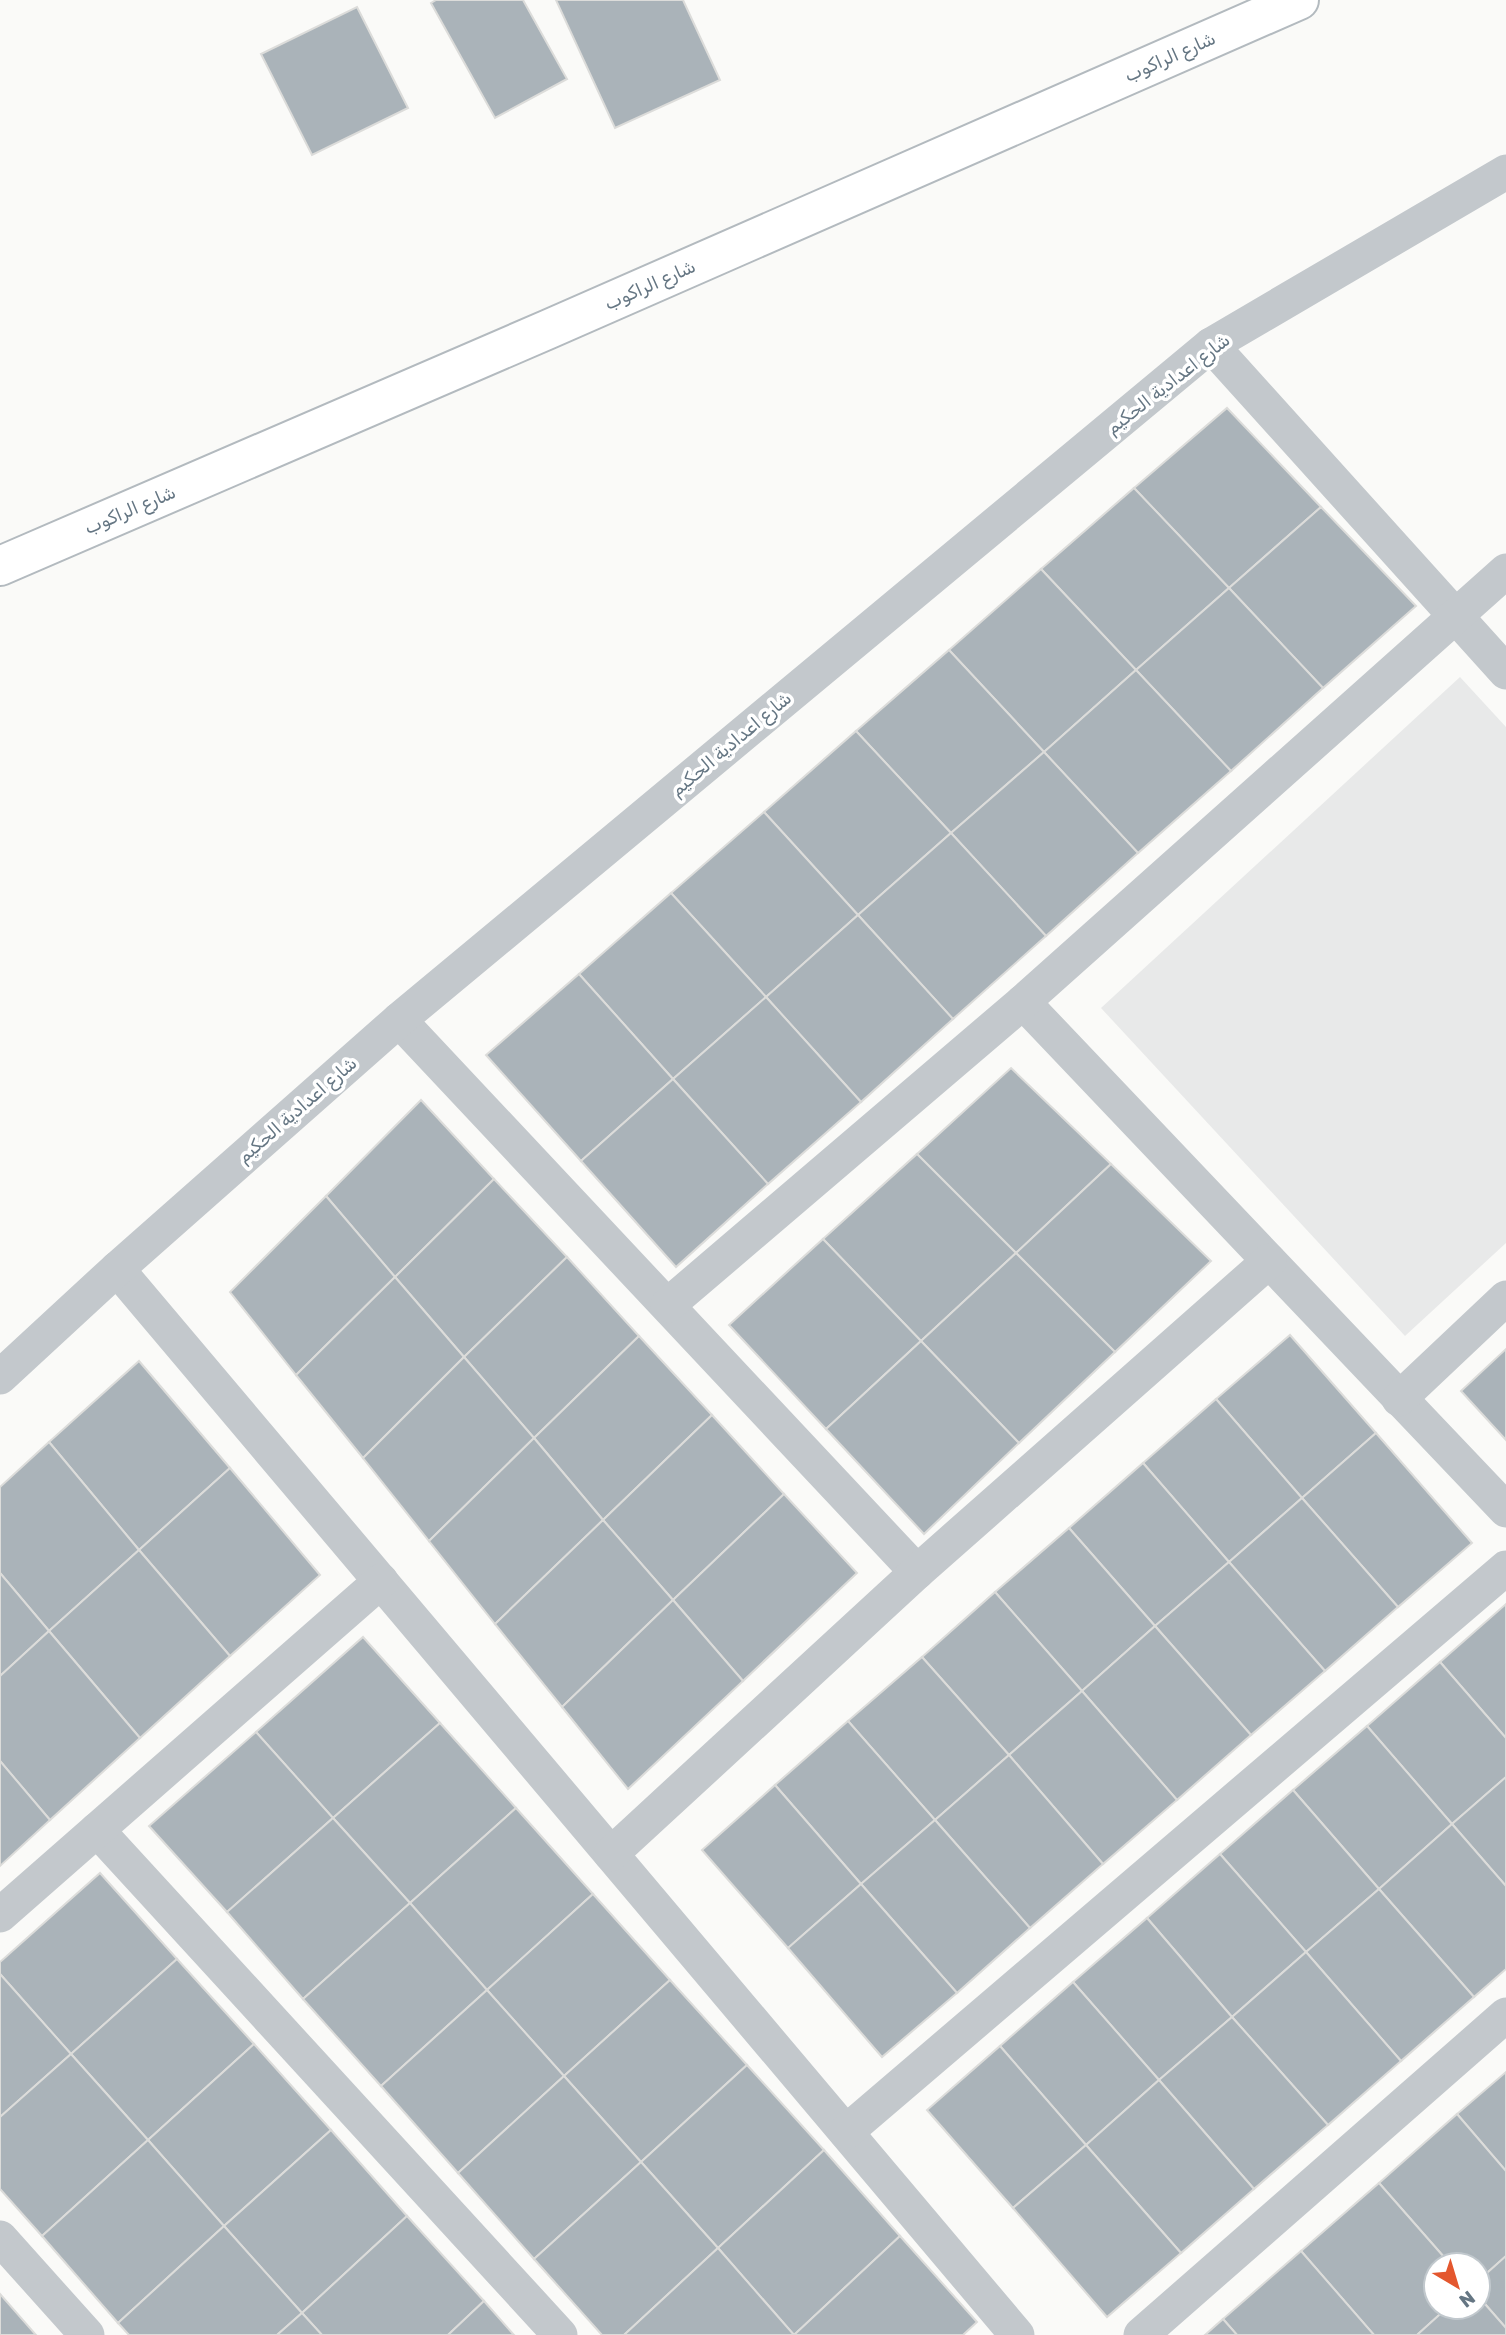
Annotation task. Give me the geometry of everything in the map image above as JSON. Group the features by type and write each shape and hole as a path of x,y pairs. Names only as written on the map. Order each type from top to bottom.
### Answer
{"street":[{"name":"شارع الراكوب","path":"0,566 1299,0"},
{"name":"شارع اعدادية الحكيم","path":"0,1377 117,1269 399,1020 1211,345 1506,172"},
{"path":"1211,345 1506,672"},
{"path":"667,1305 1023,1002 1506,571"},
{"path":"1023,1002 1506,1510"},
{"path":"399,1020 917,1572"},
{"path":"611,1854 917,1572 1269,1261"},
{"path":"117,1269 1016,2335"},
{"path":"1399,1399 1506,1298"},
{"path":"846,2132 1506,1568"},
{"path":"0,1915 381,1581"},
{"path":"97,1830 560,2335"},
{"path":"1141,2335 1506,2015"},
{"path":"0,2238 86,2335"}],"shaded area":[{"path":"1460,677 1506,727 1506,1243 1405,1336 1101,1008"}],"building":[{"path":"436,0 523,0 567,79 495,118 431,3"},
{"path":"556,0 683,0 720,80 615,128"},
{"path":"357,7 408,108 312,155 261,54"},
{"path":"1227,408 1321,507 1229,588 1134,488"},
{"path":"1134,488 1229,588 1136,670 1041,569"},
{"path":"1321,507 1416,606 1323,688 1229,588"},
{"path":"1041,569 1136,670 1044,752 949,650"},
{"path":"1229,588 1323,688 1231,771 1136,670"},
{"path":"949,650 1044,752 951,833 856,731"},
{"path":"1136,670 1231,771 1138,853 1044,752"},
{"path":"856,731 951,833 858,915 764,812"},
{"path":"1044,752 1138,853 1046,936 951,833"},
{"path":"764,812 858,915 766,997 671,893"},
{"path":"951,833 1046,936 953,1019 858,915"},
{"path":"671,893 766,997 673,1079 579,974"},
{"path":"858,915 953,1019 861,1102 766,997"},
{"path":"579,974 673,1079 581,1161 486,1055"},
{"path":"766,997 861,1102 768,1184 673,1079"},
{"path":"1011,1068 1111,1164 1016,1253 917,1154"},
{"path":"673,1079 768,1184 676,1267 581,1161"},
{"path":"421,1100 494,1179 395,1277 326,1196"},
{"path":"917,1154 1016,1253 921,1341 823,1239"},
{"path":"1111,1164 1211,1261 1115,1352 1016,1253"},
{"path":"494,1179 567,1257 464,1357 395,1277"},
{"path":"326,1196 395,1277 296,1375 230,1292"},
{"path":"823,1239 921,1341 826,1429 729,1325"},
{"path":"1016,1253 1115,1352 1019,1443 921,1341"},
{"path":"567,1257 639,1336 534,1438 464,1357"},
{"path":"395,1277 464,1357 363,1458 296,1375"},
{"path":"1290,1335 1376,1433 1302,1498 1216,1399"},
{"path":"639,1336 712,1415 603,1520 534,1438"},
{"path":"921,1341 1019,1443 924,1534 826,1429"},
{"path":"1506,1349 1506,1440 1461,1391"},
{"path":"464,1357 534,1438 429,1541 363,1458"},
{"path":"139,1361 230,1468 139,1550 49,1442"},
{"path":"1216,1399 1302,1498 1229,1562 1143,1463"},
{"path":"712,1415 784,1494 673,1600 603,1520"},
{"path":"1376,1433 1472,1543 1398,1607 1302,1498"},
{"path":"534,1438 603,1520 495,1624 429,1541"},
{"path":"49,1442 139,1550 49,1631 0,1573 0,1487"},
{"path":"1143,1463 1229,1562 1155,1626 1069,1528"},
{"path":"230,1468 320,1575 230,1656 139,1550"},
{"path":"784,1494 857,1573 743,1681 673,1600"},
{"path":"1302,1498 1398,1607 1325,1671 1229,1562"},
{"path":"603,1520 673,1600 562,1707 495,1624"},
{"path":"1069,1528 1155,1626 1082,1691 995,1592"},
{"path":"139,1550 230,1656 140,1738 49,1631"},
{"path":"1229,1562 1325,1671 1251,1735 1155,1626"},
{"path":"0,1573 49,1631 0,1676"},
{"path":"995,1592 1082,1691 1009,1755 922,1657"},
{"path":"673,1600 743,1681 628,1789 562,1707"},
{"path":"1506,1604 1506,1738 1440,1662"},
{"path":"1155,1626 1251,1735 1177,1800 1082,1691"},
{"path":"49,1631 140,1738 50,1820 0,1761 0,1676"},
{"path":"363,1637 440,1723 333,1818 256,1732"},
{"path":"922,1657 1009,1755 935,1820 848,1721"},
{"path":"1440,1662 1506,1738 1506,1777 1452,1824 1367,1726"},
{"path":"1082,1691 1177,1800 1103,1864 1009,1755"},
{"path":"848,1721 935,1820 861,1884 775,1785"},
{"path":"440,1723 516,1808 410,1903 333,1818"},
{"path":"1367,1726 1452,1824 1379,1889 1293,1790"},
{"path":"256,1732 333,1818 227,1912 149,1826"},
{"path":"1009,1755 1103,1864 1030,1928 935,1820"},
{"path":"0,1761 50,1820 0,1866"},
{"path":"1506,1777 1506,1886 1452,1824"},
{"path":"775,1785 861,1884 788,1948 702,1850"},
{"path":"1293,1790 1379,1889 1306,1952 1220,1854"},
{"path":"516,1808 593,1894 487,1990 410,1903"},
{"path":"333,1818 410,1903 303,1999 227,1912"},
{"path":"935,1820 1030,1928 957,1993 861,1884"},
{"path":"1452,1824 1506,1886 1506,1969 1474,1997 1379,1889"},
{"path":"1220,1854 1306,1952 1232,2017 1147,1918"},
{"path":"100,1873 177,1959 71,2054 0,1974 0,1962"},
{"path":"861,1884 957,1993 882,2057 788,1948"},
{"path":"1379,1889 1474,1997 1401,2061 1306,1952"},
{"path":"593,1894 670,1980 564,2076 487,1990"},
{"path":"410,1903 487,1990 381,2086 303,1999"},
{"path":"1147,1918 1232,2017 1159,2080 1073,1982"},
{"path":"1306,1952 1401,2061 1328,2125 1232,2017"},
{"path":"177,1959 254,2044 148,2140 71,2054"},
{"path":"0,1974 71,2054 0,2117"},
{"path":"670,1980 747,2065 641,2162 564,2076"},
{"path":"1073,1982 1159,2080 1086,2145 1000,2046"},
{"path":"487,1990 564,2076 458,2173 381,2086"},
{"path":"1232,2017 1328,2125 1254,2189 1159,2080"},
{"path":"254,2044 331,2130 224,2226 148,2140"},
{"path":"1000,2046 1086,2145 1013,2208 927,2110"},
{"path":"71,2054 148,2140 42,2236 0,2189 0,2117"},
{"path":"747,2065 824,2150 718,2248 641,2162"},
{"path":"1506,2072 1506,2171 1457,2114"},
{"path":"564,2076 641,2162 534,2259 458,2173"},
{"path":"1159,2080 1254,2189 1181,2253 1086,2145"},
{"path":"1457,2114 1506,2171 1506,2256 1492,2268 1492,2251 1439,2251 1379,2183"},
{"path":"331,2130 407,2216 302,2313 224,2226"},
{"path":"148,2140 224,2226 118,2323 42,2236"},
{"path":"1086,2145 1181,2253 1107,2317 1013,2208"},
{"path":"824,2150 900,2236 794,2335 718,2248"},
{"path":"641,2162 718,2248 624,2335 602,2335 534,2259"},
{"path":"1379,2183 1439,2251 1422,2251 1422,2321 1432,2321 1417,2335 1374,2335 1301,2251"},
{"path":"407,2216 484,2301 448,2335 322,2335 302,2313"},
{"path":"224,2226 302,2313 277,2335 129,2335 118,2323"},
{"path":"900,2236 977,2322 963,2335 794,2335"},
{"path":"718,2248 794,2335 624,2335"},
{"path":"1301,2251 1374,2335 1237,2335 1223,2319"},
{"path":"1506,2256 1506,2328 1492,2312 1492,2268"},
{"path":"0,2294 36,2335 0,2335"},
{"path":"484,2301 514,2335 448,2335"},
{"path":"1492,2312 1506,2328 1506,2335 1417,2335 1432,2321 1492,2321"},
{"path":"302,2313 322,2335 277,2335"},
{"path":"1223,2319 1237,2335 1205,2335"}]}
